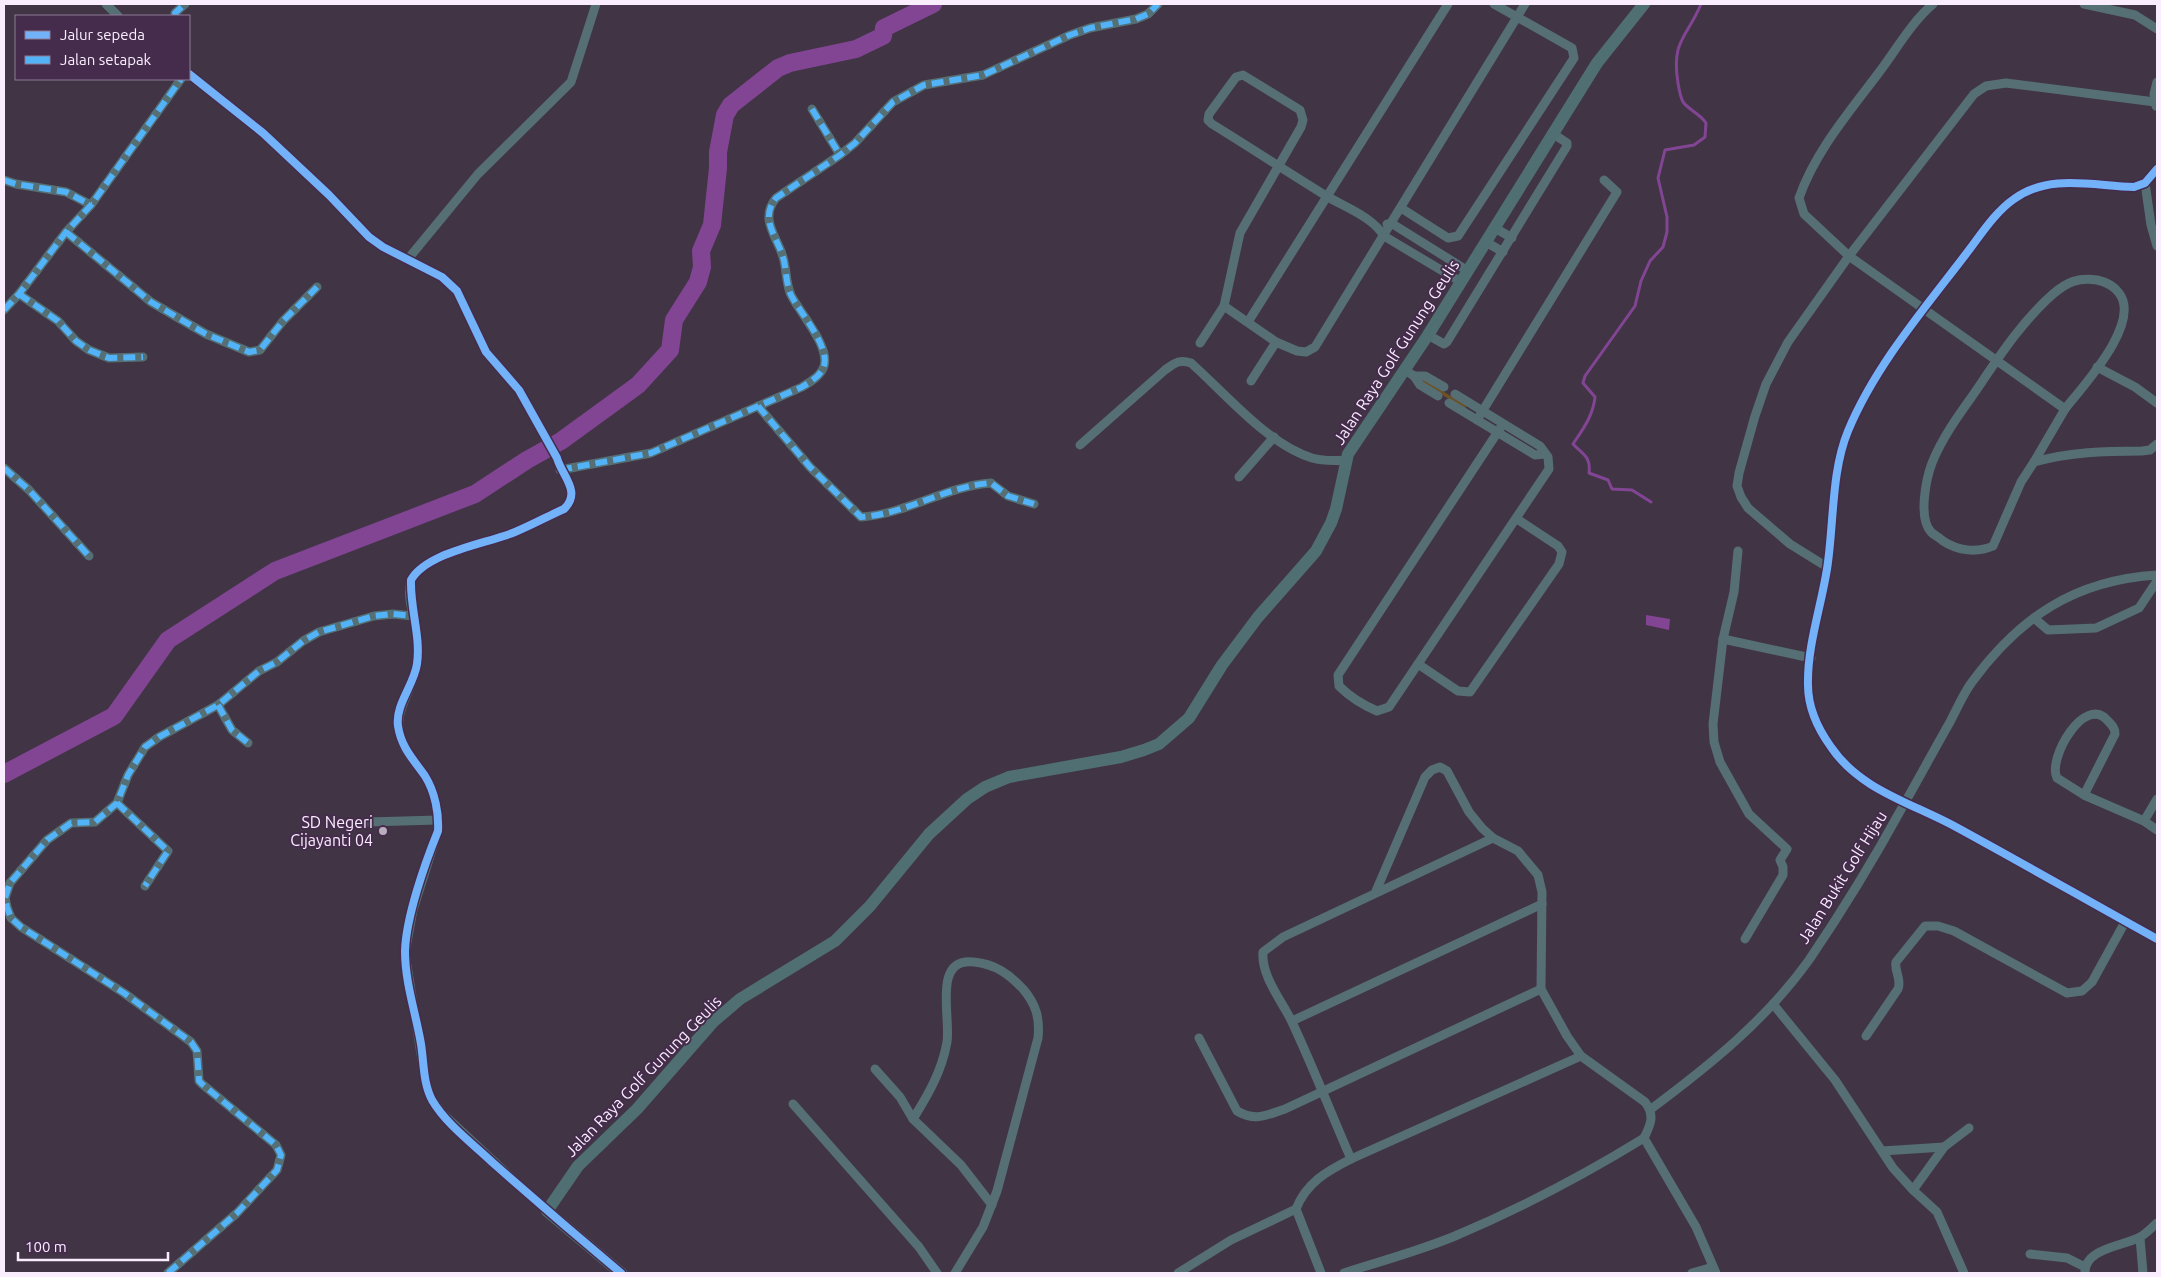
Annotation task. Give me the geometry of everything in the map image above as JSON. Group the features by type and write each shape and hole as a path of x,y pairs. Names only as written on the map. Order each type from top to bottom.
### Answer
{"main road":[{"name":"Jalan Raya Golf Gunung Geulis","path":"547,1211 578,1166 637,1109 713,1022 740,998 835,940 870,906 929,834 967,799 985,787 1009,777 1121,756 1159,744 1173,734 1189,718 1222,665 1258,617 1316,551 1334,516 1346,460 1410,373 1428,335 1597,63 1644,4"},
{"path":"547,1211 622,1273"}],"street":[{"path":"106,4 117,15"},
{"path":"176,15 175,13 185,4"},
{"path":"408,259 478,174 571,82 596,4"},
{"path":"560,470 651,453 716,427 802,387 822,372 825,360 821,344 791,294 782,255 769,225 770,206 776,198 855,143 893,102 924,84 983,75 1070,35 1090,28 1136,19 1148,14 1158,4"},
{"path":"1248,322 1448,4"},
{"path":"1401,208 1448,238 1458,236 1574,58 1572,48 1494,4"},
{"path":"1224,306 1276,342 1297,351 1306,352 1315,347 1525,4"},
{"path":"1933,4 1914,24 1827,144 1813,167 1799,198 1804,214 1849,256 1924,308 1995,362 2064,409"},
{"path":"2084,4 2135,15 2157,29"},
{"path":"190,75 263,133 329,195 369,237 383,247 442,277 457,290 486,352 519,390 556,458 560,470 571,485 572,495 570,504 564,509 515,532 453,552 421,568 411,580 413,616 418,637 417,665 410,688 399,710 398,724 402,743 426,778 434,796 438,820 438,831 413,910 405,953 425,1080 431,1098 442,1113 469,1141 547,1211"},
{"path":"1200,342 1224,306 1240,233 1279,165 1301,127 1303,115 1300,110 1243,75 1236,76 1209,114 1208,120 1279,165 1328,196 1377,225 1384,236 1461,282"},
{"path":"4,310 19,294 66,232 90,206 180,80"},
{"path":"1827,567 1790,544 1748,508 1737,486 1752,426 1769,378 1788,342 1849,256 1974,94 1986,86 2006,83 2156,105 2154,94 2157,82"},
{"path":"812,109 840,155"},
{"path":"1428,335 1444,344 1447,342 1512,238 1567,146 1567,143 1552,133"},
{"path":"2157,169 2145,182 2134,187 2060,182 2013,199 1924,308 1875,380 1848,430 1839,458 1827,567 1808,684 1810,706 1831,748 1850,771 1876,789 1955,827 2157,939"},
{"path":"4,180 16,184 66,192 90,206"},
{"path":"1477,420 1617,192 1604,180"},
{"path":"2145,182 2151,226 2157,246"},
{"path":"1377,225 1391,223 1468,271"},
{"path":"1495,228 1512,238"},
{"path":"66,232 151,302 206,334 249,352 260,350 283,321 317,287"},
{"path":"1486,242 1503,252"},
{"path":"2084,278 2103,281 2116,289 2124,299 2123,323 2097,367 2064,409 2018,489 1993,546 1978,550 1952,546 1930,531 1925,514 1924,500 1932,462 1956,420 1995,362 2033,314 2052,294 2068,283 2084,278"},
{"path":"19,294 58,321 76,341 89,350 109,358 143,357"},
{"path":"1251,381 1276,342"},
{"path":"1080,446 1177,361 1191,363 1274,437 1293,450 1313,458 1346,460"},
{"path":"2097,367 2135,387 2157,403"},
{"path":"1410,373 1425,376 1444,387"},
{"path":"1410,373 1420,385 1438,396"},
{"path":"1455,394 1540,446 1548,457 1549,469 1389,707 1377,711 1349,696 1339,686 1337,681 1338,674 1418,556 1503,424"},
{"path":"1449,403 1535,455 1545,454"},
{"path":"758,406 810,466 861,517 903,510 955,491 991,483 1008,496 1034,504"},
{"path":"1239,477 1274,437"},
{"path":"2034,462 2060,455 2084,452 2150,450 2157,444"},
{"path":"4,468 29,490 89,556"},
{"path":"1418,664 1458,690 1470,692 1559,564 1562,552 1558,546 1517,519"},
{"path":"1738,551 1734,592 1723,639 1713,724 1716,751 1749,814 1787,849 1780,860 1783,867 1783,875 1745,939"},
{"name":"Jalan Bukit Golf Hijau","path":"1650,1109 1698,1074 1758,1022 1808,961 1845,907 1971,684 2019,630 2068,595 2102,583 2157,575"},
{"path":"2034,618 2048,630 2096,628 2139,608 2157,581"},
{"path":"168,1273 250,1200 278,1170 281,1155 276,1145 199,1081 197,1051 191,1042 124,993 22,928 11,918 5,898 10,882 47,840 72,823 95,822 117,803 128,775 145,747 159,737 218,705 259,671 277,662 303,641 319,632 374,616 393,614 413,616"},
{"path":"1723,639 1811,658"},
{"path":"218,705 232,730 248,743"},
{"path":"2084,795 2115,734 2115,728 2105,717 2097,714 2085,716 2073,728 2056,762 2057,778 2084,795 2144,821 2157,830"},
{"path":"1344,1273 1404,1254 1482,1224 1578,1176 1644,1138 1652,1122 1650,1109 1645,1102 1581,1056 1567,1036 1541,989 1542,904 1538,875 1528,860 1518,851 1492,838 1469,812 1447,771 1440,767 1432,770 1425,777 1406,817 1376,891"},
{"path":"2144,821 2157,799"},
{"path":"117,803 168,851 145,886"},
{"path":"368,822 438,820"},
{"path":"1351,1159 1292,1021 1262,961 1263,952 1283,937 1376,891 1421,873 1492,838"},
{"path":"1292,1021 1542,904"},
{"path":"1866,1036 1898,988 1900,980 1895,967 1896,962 1925,926 1938,926 1954,931 2067,993 2076,993 2092,982 2125,922"},
{"path":"913,1119 937,1076 945,1051 948,1027 946,984 951,969 958,963 969,961 985,963 1003,970 1026,993 1035,1006 1039,1022 1038,1038 992,1205 983,1227 955,1273"},
{"path":"1198,1038 1237,1111 1249,1118 1285,1109 1541,989"},
{"path":"1774,1004 1834,1080 1901,1178 1937,1212 1964,1273"},
{"path":"1178,1273 1230,1240 1296,1209 1302,1195 1318,1178 1351,1159 1581,1056"},
{"path":"875,1069 900,1097 913,1119 961,1165 992,1205"},
{"path":"793,1104 919,1247 937,1273"},
{"path":"1913,1190 1944,1147 1969,1128"},
{"path":"1644,1138 1696,1227 1715,1270 1692,1273"},
{"path":"1882,1151 1944,1147"},
{"path":"1296,1209 1321,1273"},
{"path":"2030,1254 2067,1258 2085,1270 2090,1258 2098,1253 2140,1238 2157,1224"},
{"path":"2140,1238 2143,1273"}],"shaded area":[{"path":"1422,379 1467,407 1464,408 1422,383"},
{"path":"1646,615 1670,619 1669,630 1646,625"}],"waterway":[{"path":"4,774 114,716 168,640 275,571 475,494 527,460 561,441 638,385 670,350 674,320 698,282 702,267 701,251 712,225 718,152 725,115 731,105 778,68 790,63 856,49 883,36 884,28 933,4"},
{"path":"1651,502 1632,490 1612,489 1608,480 1589,473 1587,459 1573,444 1587,422 1594,404 1595,397 1583,383 1585,376 1635,306 1641,281 1650,261 1663,247 1667,232 1667,217 1658,178 1665,150 1694,145 1705,137 1706,123 1685,105 1682,100 1676,69 1682,40 1701,4"}],"marked path":[{"path":"176,15 175,13 185,4"},
{"path":"560,470 651,453 802,387 818,376 824,366 823,349 819,339 791,295 784,259 770,226 769,212 776,198 855,143 893,102 924,85 983,75 1070,35 1090,28 1136,19 1148,14 1158,4"},
{"path":"4,310 19,294 66,232 91,205 180,80"},
{"path":"812,109 840,155"},
{"path":"4,180 16,184 66,192 91,205"},
{"path":"66,232 151,302 206,334 249,352 260,350 283,321 317,287"},
{"path":"19,294 58,321 76,341 89,350 109,358 143,357"},
{"path":"758,406 810,467 861,517 894,511 958,489 991,483 1008,496 1034,504"},
{"path":"4,468 29,490 89,556"},
{"path":"168,1273 237,1213 277,1170 281,1155 276,1145 199,1081 197,1051 191,1042 124,993 21,927 11,918 5,898 10,883 47,840 71,823 95,822 117,803 128,775 145,747 159,737 218,705 259,671 277,662 303,641 319,632 374,616 393,614 413,616"},
{"path":"218,705 232,730 248,743"},
{"path":"117,803 168,851 145,886"}],"cycle path":[{"path":"190,75 263,133 329,195 369,237 383,247 442,277 457,291 486,352 519,390 557,458 569,484 571,496 569,503 564,509 515,532 458,550 430,562 419,570 411,580 418,654 415,672 399,710 398,726 405,747 425,776 431,789 436,803 438,831 412,907 406,937 405,963 421,1044 425,1080 432,1100 438,1109 452,1125 492,1162 621,1273"},
{"path":"2157,169 2145,183 2134,187 2072,183 2057,184 2042,186 2014,199 1988,225 1901,339 1859,407 1843,447 1836,481 1827,569 1808,671 1808,694 1812,710 1822,733 1843,762 1857,774 1888,794 1956,827 2157,939"}],"place":[{"name":"SD Negeri Cijayanti 04","path":"383,831"}]}
